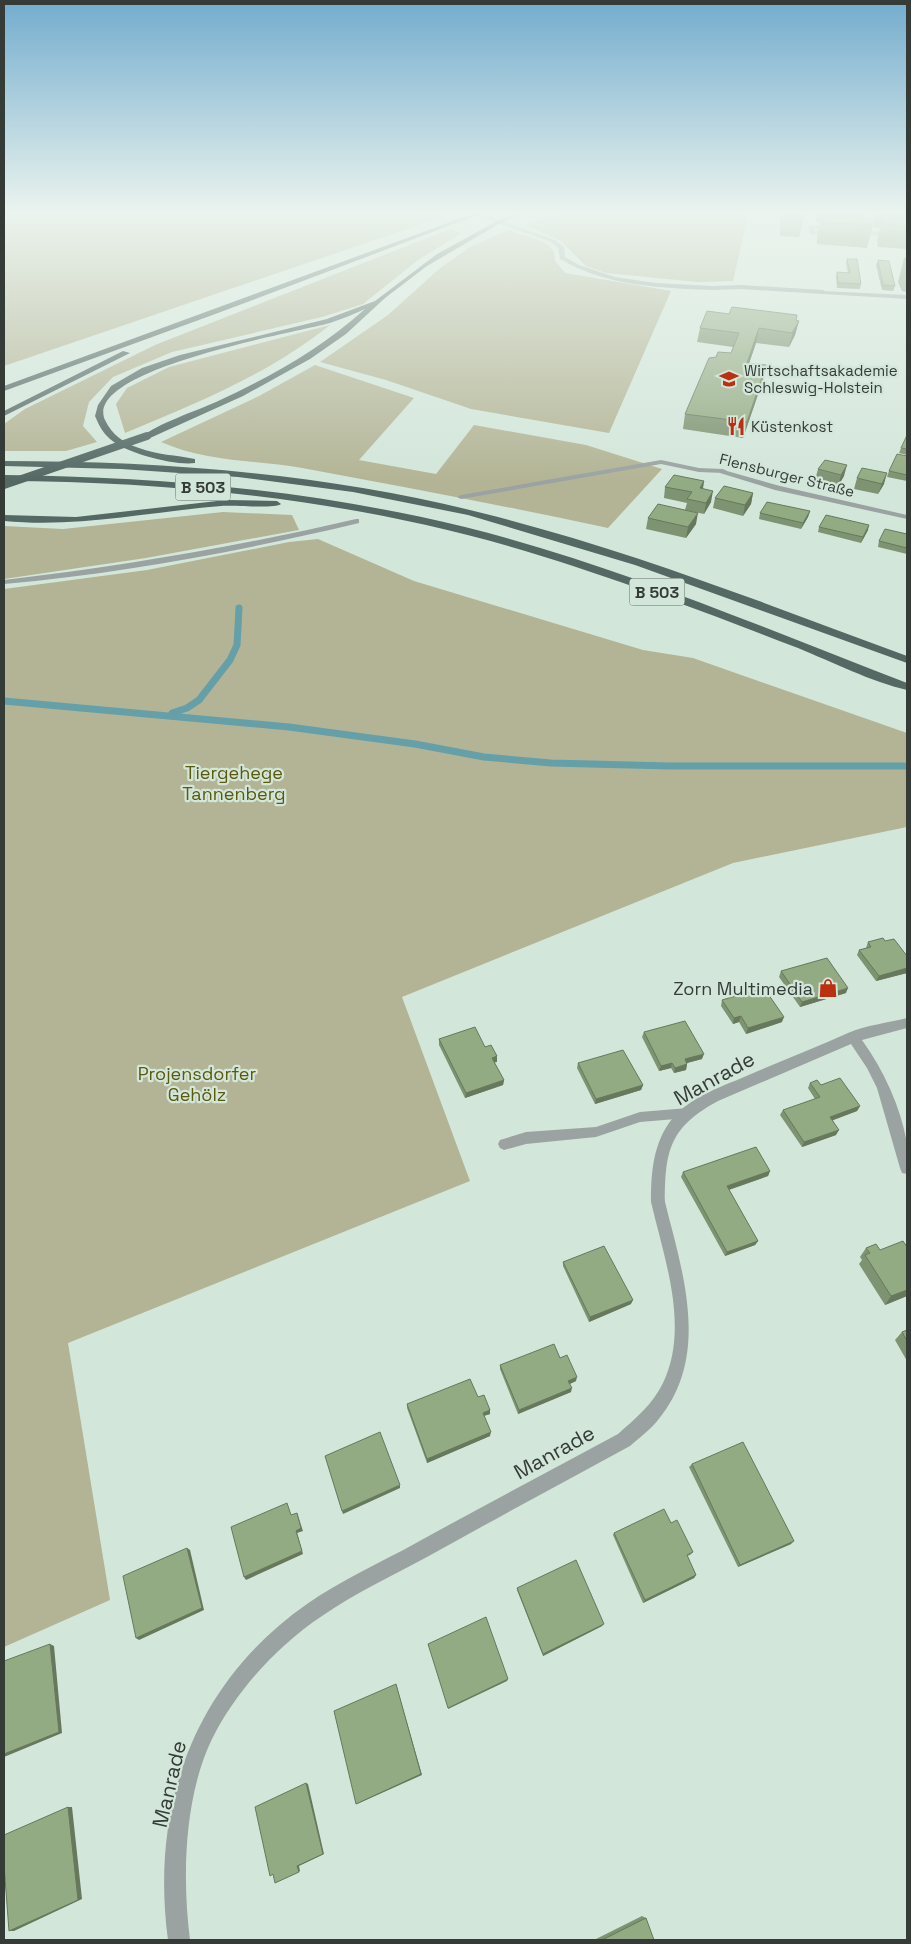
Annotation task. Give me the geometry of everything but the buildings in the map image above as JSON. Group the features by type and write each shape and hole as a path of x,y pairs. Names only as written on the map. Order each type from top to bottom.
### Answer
{"highway":[{"path":"4,389 246,301"},
{"path":"4,486 147,436 260,384 326,345 355,325 378,302"},
{"path":"266,477 233,467 156,456 118,443 106,432 101,424 99,416 102,405 107,395 121,383 164,363 329,321 357,312 378,302"},
{"path":"4,414 84,372 216,312"},
{"name":"B 503","path":"4,463 119,465 266,477 331,485 414,500 540,532 684,577 907,660"},
{"name":"B 503","path":"4,478 86,479 241,490 318,500 399,517 536,551 662,594 907,687"},
{"name":"B 503","path":"4,518 44,521 77,520 212,502 254,501 399,517"}],"street":[{"name":"Flensburger Straße","path":"722,471 778,488 907,517"},
{"name":"Manrade","path":"180,1940 175,1912 176,1875 183,1810 194,1763 205,1733 218,1710 238,1682 262,1655 314,1610 624,1440 647,1420 668,1393 677,1372 683,1328 679,1289 658,1202 659,1170 664,1146 678,1122 729,1090 853,1038 907,1023"},
{"path":"853,1038 872,1064 884,1088 907,1168"}],"lane":[{"name":"Flensburger Straße","path":"461,496 661,462 699,470 722,471"},
{"path":"4,582 103,571 182,558 289,537 356,521"},
{"path":"504,1144 526,1138 596,1132 640,1117 688,1114"}],"green space":[{"path":"4,301 196,301 4,366"},
{"path":"268,301 367,301 363,304 322,317 172,352 113,377 89,402 83,426 97,442 66,451 4,451 4,424 25,409 155,345"},
{"path":"404,301 667,301 609,433 471,409 386,380 320,362 388,315"},
{"path":"330,325 307,342 257,373 205,399 125,433 116,404 127,388 169,367"},
{"path":"315,365 414,398 359,460 436,474 474,425 586,445 662,469 608,528 302,468 213,457 178,449 161,442 259,396"},
{"path":"223,512 292,515 299,530 146,558 4,579 4,526 63,529"},
{"name":"Tiergehege Tannenberg","path":"318,539 414,581 643,650 693,658 907,733 907,827 733,863 402,997 470,1181 68,1343 110,1600 4,1647 4,589 147,570 289,542"}],"waterway":[{"path":"172,713 187,708 199,700 230,660 237,645 239,608"},
{"path":"4,701 289,727 415,744 484,757 551,763 670,766 907,766"}],"place":[{"name":"Wirtschaftsakademie Schleswig-Holstein","path":"729,379"},
{"name":"Küstenkost","path":"736,426"},
{"name":"Zorn Multimedia","path":"828,988"}],"park label":[{"name":"Projensdorfer Gehölz","path":"197,1083"}]}
